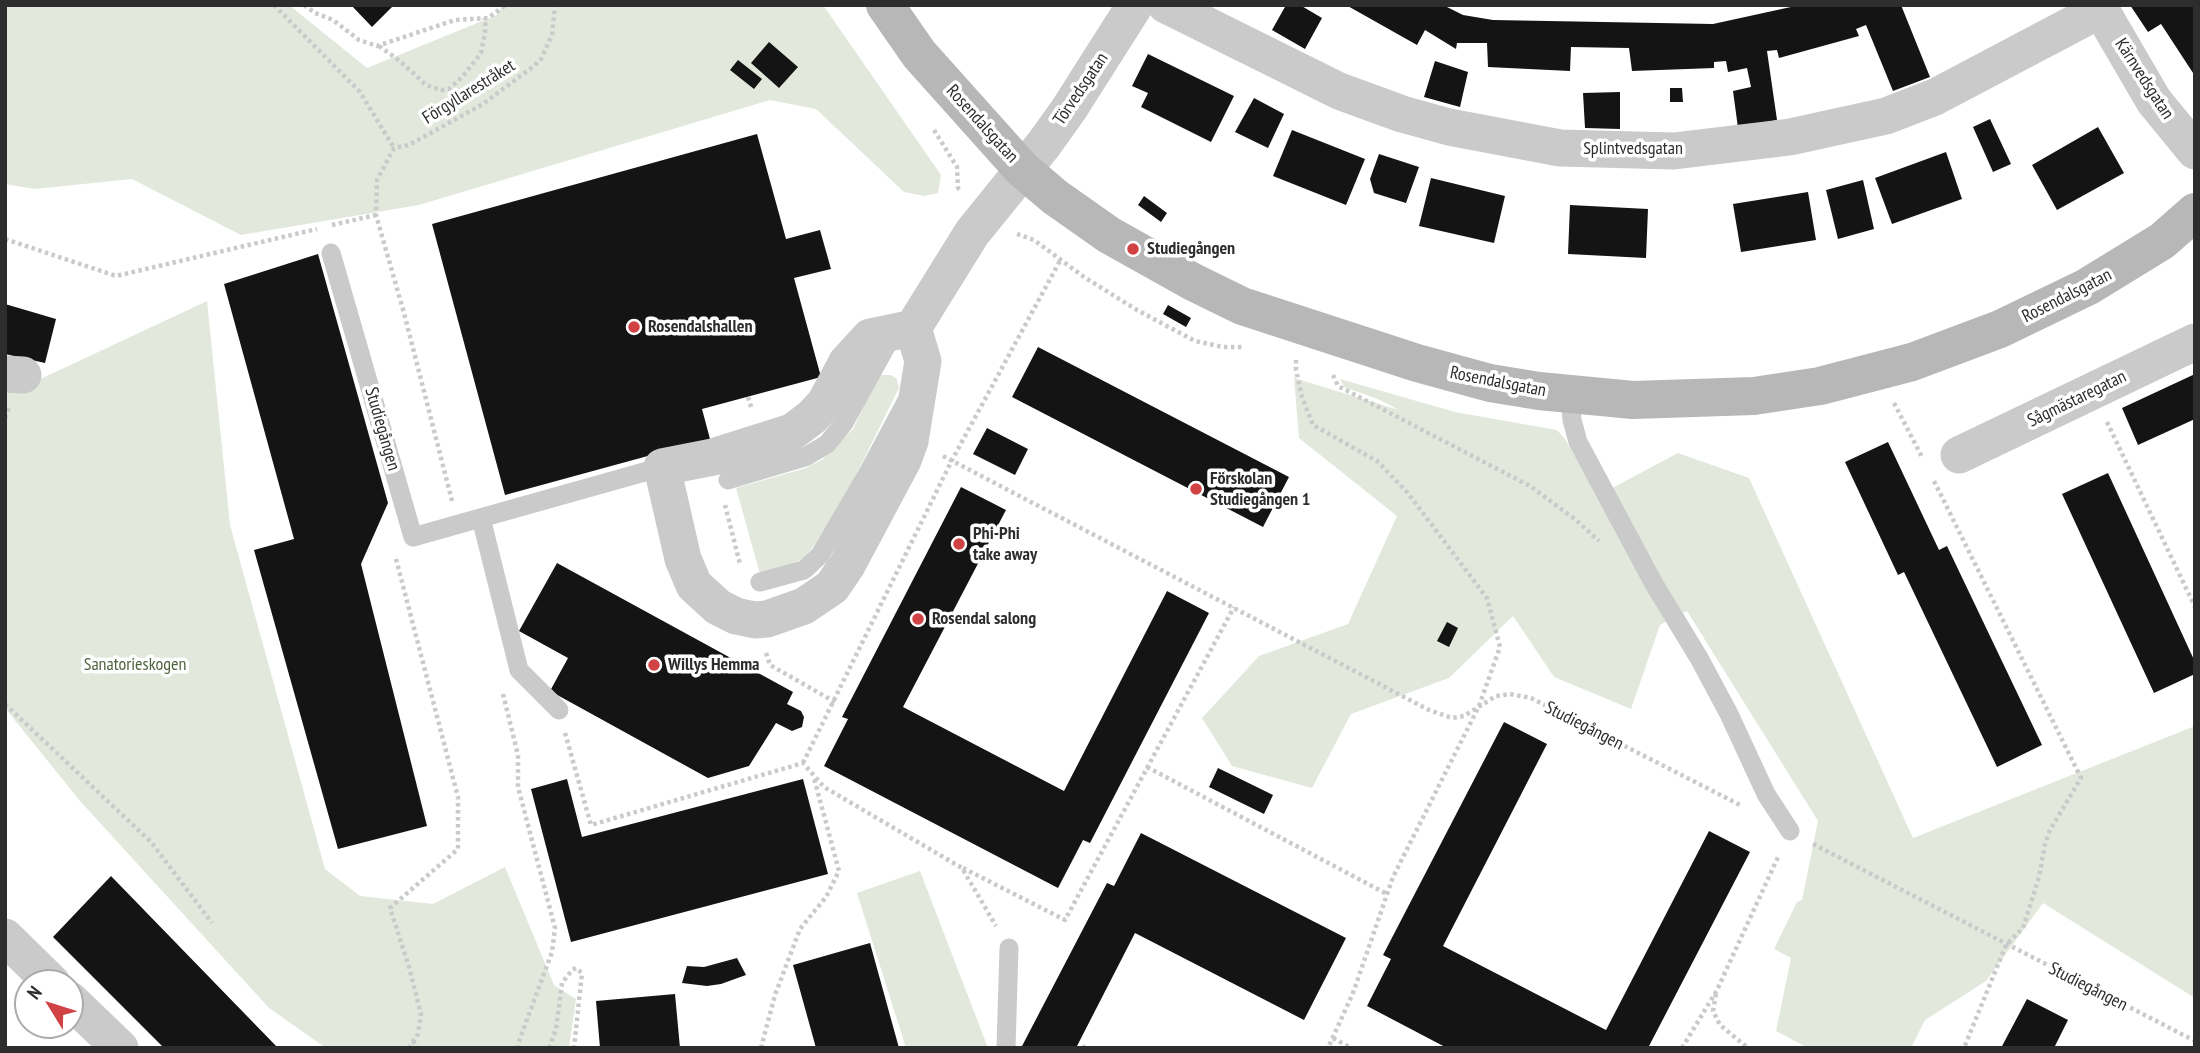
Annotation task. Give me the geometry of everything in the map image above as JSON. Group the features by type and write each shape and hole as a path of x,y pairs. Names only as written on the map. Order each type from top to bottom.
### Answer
{"street":[{"name":"Rosendalsgatan","path":"885,5 919,54 1022,169 1055,197 1109,234 1193,282 1242,306 1490,383 1570,395 1654,400 1754,396 1820,386 1912,362 2000,329 2087,287 2162,241 2195,212"},
{"name":"Törvedsgatan","path":"1022,169 1069,109 1135,5"},
{"name":"Splintvedsgatan","path":"1166,5 1339,91 1402,114 1461,130 1560,148 1674,151 1790,137 1886,116 1935,97 2099,7"},
{"name":"Kärnvedsgatan","path":"2099,7 2154,101 2195,151"},
{"path":"904,330 923,361 910,441 903,460 847,565 832,587 817,599 785,614 755,620 736,616 718,607 694,585 684,559 663,467 721,477 812,417 825,402 846,362 857,349 870,337 904,330 986,213 1022,169"},
{"name":"Sågmästaregatan","path":"1944,462 2195,342"},
{"path":"8,946 35,969"},
{"path":"84,1013 120,1048"}],"lane":[{"name":"Studiegången","path":"331,253 413,537"},
{"path":"760,582 804,570 820,555 912,390 921,379"},
{"path":"1570,395 1572,420 1578,442 1654,584 1717,691 1766,794 1790,831"},
{"path":"413,537 663,467"},
{"path":"481,518 519,670 559,710"},
{"path":"1006,1048 1009,948"}],"path":[{"path":"274,5 360,92 394,148 377,180 376,215 453,504"},
{"path":"304,5 333,20 359,40 379,46 401,61 426,85 441,90 449,89 458,82 481,52 486,27 484,18"},
{"path":"379,46 454,20 484,18 497,13 506,5"},
{"name":"Förgyllarestråket","path":"394,148 409,145 483,104 526,74 541,59 549,45 554,26 555,5"},
{"path":"926,120 957,167 958,188 1010,232 1034,240 1084,277 1137,310 1195,341 1246,347"},
{"path":"5,239 116,276 376,215"},
{"path":"559,710 591,825 803,763 952,460 1061,259"},
{"path":"1307,358 1296,355 1296,370 1313,425 1377,461 1407,492 1487,598 1500,647 1479,706 1393,877 1353,993 1328,1048"},
{"path":"1329,364 1338,386 1530,486 1576,520 1605,548"},
{"path":"2092,391 2195,607"},
{"path":"1888,393 1923,458"},
{"path":"1944,462 2081,778 2054,821 2045,844 2039,877 2023,928 2006,945 1964,1048"},
{"name":"Studiegången","path":"971,470 1429,710 1452,718 1464,716 1496,696 1510,694 1531,698 1741,806"},
{"path":"721,477 755,620 770,665 835,702"},
{"path":"409,1048 418,1034 421,1014 390,908 458,849 458,797 392,544 413,537"},
{"path":"803,763 824,787 962,868 1065,920 1234,607"},
{"path":"501,689 518,755 517,787 555,928 552,952 518,1048"},
{"path":"5,704 151,842 212,923"},
{"path":"1147,767 1387,894"},
{"path":"761,1048 775,995 800,929 827,897 839,871 812,774"},
{"path":"1682,1048 1717,990 1790,831"},
{"name":"Studiegången","path":"1790,831 2195,1041"},
{"path":"962,868 1009,948"},
{"path":"549,1048 558,1019 562,984 576,968 582,973 573,1048"},
{"path":"1717,990 1713,1011 1720,1024 1748,1048"},
{"path":"1333,1038 1351,1048"},
{"path":"413,1041 418,1048"}],"green space":[{"path":"5,5 289,5 367,68 497,15 503,5 823,5 941,175 938,193 924,196 904,192 816,109 770,100 419,205 241,235 132,179 35,189 5,184"},
{"name":"Sanatorieskogen","path":"207,301 230,525 325,869 360,896 433,904 505,867 554,985 576,999 569,1048 326,1048 269,1008 80,801 5,708 5,387 17,390"},
{"path":"882,375 891,375 897,379 899,388 851,485 818,540 804,558 783,569 760,574 736,488 806,468 823,459 853,429 877,379"},
{"path":"1294,378 1399,410 1344,387 1340,379 1455,412 1557,430 1565,439 1597,496 1678,453 1749,478 1913,838 2195,726 2195,998 2043,903 1986,981 1925,1020 1911,1048 1808,1048 1776,1031 1791,958 1774,949 1797,902 1802,900 1818,821 1687,611 1660,625 1631,709 1554,677 1513,616 1449,678 1351,714 1312,788 1232,766 1202,718 1259,656 1348,624 1397,516 1299,438"},
{"path":"920,871 988,1048 906,1048 857,893"}],"building":[{"path":"351,5 394,5 372,27"},
{"path":"1286,5 1300,5 1322,18 1305,49 1272,30"},
{"path":"1346,5 1443,5 1463,15 1493,20 1713,24 1800,5 1901,5 1930,77 1893,91 1866,25 1856,29 1859,36 1779,58 1777,50 1767,51 1777,120 1738,128 1733,91 1751,87 1747,68 1728,72 1726,61 1714,62 1714,68 1632,71 1629,48 1571,47 1570,71 1488,67 1487,43 1457,43 1456,49 1425,30 1417,45"},
{"path":"2130,5 2195,5 2195,76 2161,24 2148,32"},
{"path":"769,42 798,67 779,88 751,63"},
{"path":"1148,54 1234,96 1211,142 1141,107 1148,93 1132,86"},
{"path":"738,60 762,79 754,89 730,70"},
{"path":"1435,61 1468,72 1460,107 1424,97"},
{"path":"1670,88 1682,88 1683,102 1670,102"},
{"path":"1620,92 1620,129 1585,128 1583,93"},
{"path":"1254,98 1284,114 1268,148 1235,132"},
{"path":"1990,119 2011,164 1993,172 1973,127"},
{"path":"2098,127 2124,173 2057,210 2032,165"},
{"path":"1292,130 1365,159 1346,205 1273,176"},
{"name":"Rosendalshallen","path":"757,134 786,239 820,230 831,269 794,278 821,377 702,409 710,439 505,495 432,224"},
{"path":"1946,152 1962,199 1892,224 1875,178"},
{"path":"1379,154 1419,167 1406,203 1374,193 1370,179"},
{"path":"1431,178 1505,196 1494,243 1419,226"},
{"path":"1863,180 1874,229 1838,239 1826,190"},
{"path":"1808,192 1816,240 1741,252 1733,204"},
{"path":"1144,196 1167,213 1161,222 1138,205"},
{"path":"1570,205 1648,209 1646,258 1568,254"},
{"path":"318,254 388,503 361,564 427,826 338,849 254,550 294,539 224,284"},
{"path":"5,304 56,319 45,363 5,354"},
{"path":"1168,305 1191,318 1186,327 1163,314"},
{"path":"1038,347 1289,477 1263,527 1012,397"},
{"path":"2195,374 2195,419 2138,445 2122,408"},
{"path":"987,428 1028,449 1015,475 973,454"},
{"path":"1888,442 1939,550 1947,546 2042,745 1997,767 1904,572 1898,575 1845,462"},
{"path":"2108,473 2195,662 2195,674 2154,693 2062,494"},
{"path":"961,487 1006,510 903,707 1064,791 1167,591 1209,613 1090,843 1083,840 1058,888 824,766 848,719 842,717"},
{"name":"Willys Hemma","path":"557,563 793,692 787,704 801,711 804,717 802,727 792,731 776,723 749,766 708,778 550,691 568,658 519,631"},
{"path":"1447,622 1458,628 1449,647 1437,641"},
{"path":"1504,722 1547,744 1443,946 1606,1030 1709,831 1750,852 1648,1048 1447,1048 1367,1006 1391,959 1383,955"},
{"path":"1218,768 1273,795 1264,814 1209,787"},
{"path":"567,779 582,837 803,779 828,874 571,942 531,789"},
{"path":"1141,833 1346,938 1304,1020 1135,933 1076,1048 1021,1048 1107,883 1114,886"},
{"path":"111,876 278,1048 164,1048 53,937"},
{"path":"870,943 899,1048 816,1048 793,965"},
{"path":"737,958 746,975 707,986 682,983 687,966 704,967"},
{"path":"675,994 680,1048 600,1048 596,1001"},
{"path":"2027,999 2068,1020 2054,1048 2001,1048"}],"place":[{"name":"Studiegången","path":"1133,249"},
{"name":"Rosendalshallen","path":"634,327"},
{"name":"Förskolan Studiegången 1","path":"1196,489"},
{"name":"Phi-Phi take away","path":"959,544"},
{"name":"Rosendal salong","path":"918,619"},
{"name":"Willys Hemma","path":"654,665"}]}
